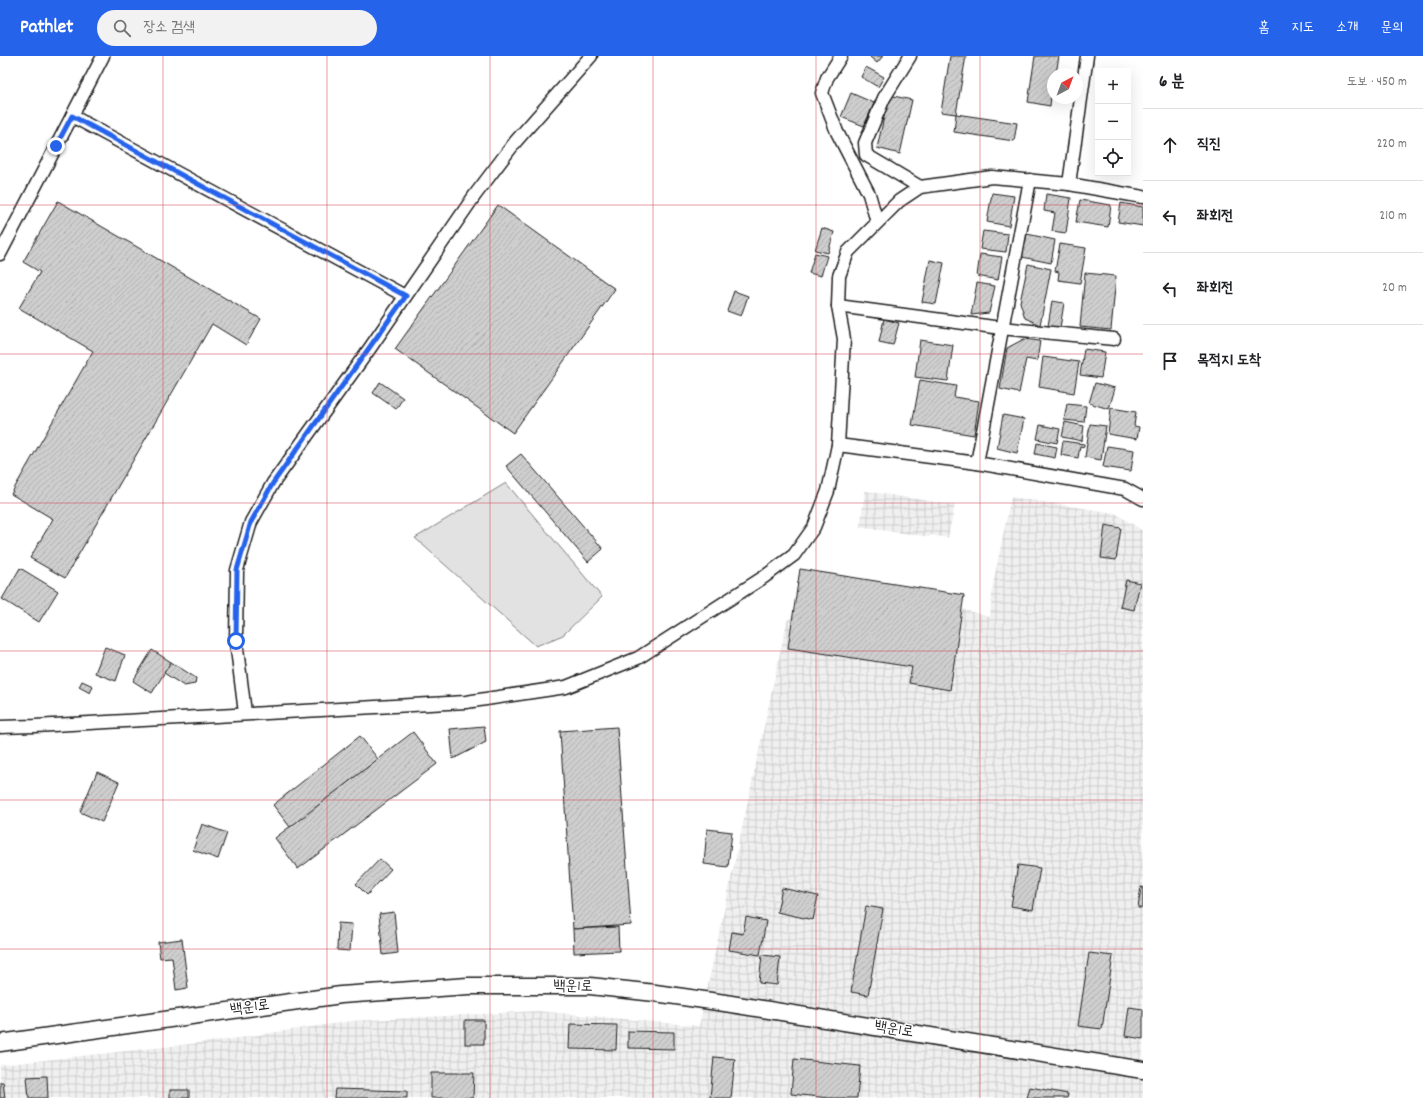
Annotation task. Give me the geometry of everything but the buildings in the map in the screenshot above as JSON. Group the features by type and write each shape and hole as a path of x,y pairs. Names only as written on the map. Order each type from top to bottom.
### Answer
{"main road":[{"name":"백운1로","path":"0,1043 341,995 468,986 590,986 718,1002 1143,1070"}],"street":[{"path":"0,254 103,56"},
{"path":"245,713 236,641 237,570 251,522 273,483 406,296 475,195 516,141 591,56"},
{"path":"841,56 827,78 822,92 837,132 869,194 877,222"},
{"path":"910,56 884,98 865,142 866,155 920,187"},
{"path":"1069,184 1087,56"},
{"path":"72,116 406,296"},
{"path":"0,727 43,726 245,713 466,702 566,686 638,658 764,577 794,555 814,527 828,491 838,445 844,339 838,306 839,276 848,252 899,201 920,187 992,176 1069,184 1143,197"},
{"path":"977,463 1001,328 1030,180"},
{"path":"838,306 1001,328 1114,339"},
{"path":"838,445 977,463 1125,489 1143,499"}],"shaded area":[{"path":"506,483 602,597 563,635 536,646 415,538"},
{"path":"865,491 955,505 948,538 931,535 930,537 860,527"},
{"path":"1011,497 1115,513 1143,531 1143,1098 0,1098 0,1065 217,1041 351,1021 538,1011 699,1026 787,621 832,573 990,617 993,584"}],"route":[{"path":"56,146 72,116 406,296 273,483 251,522 237,570 236,641"}]}
